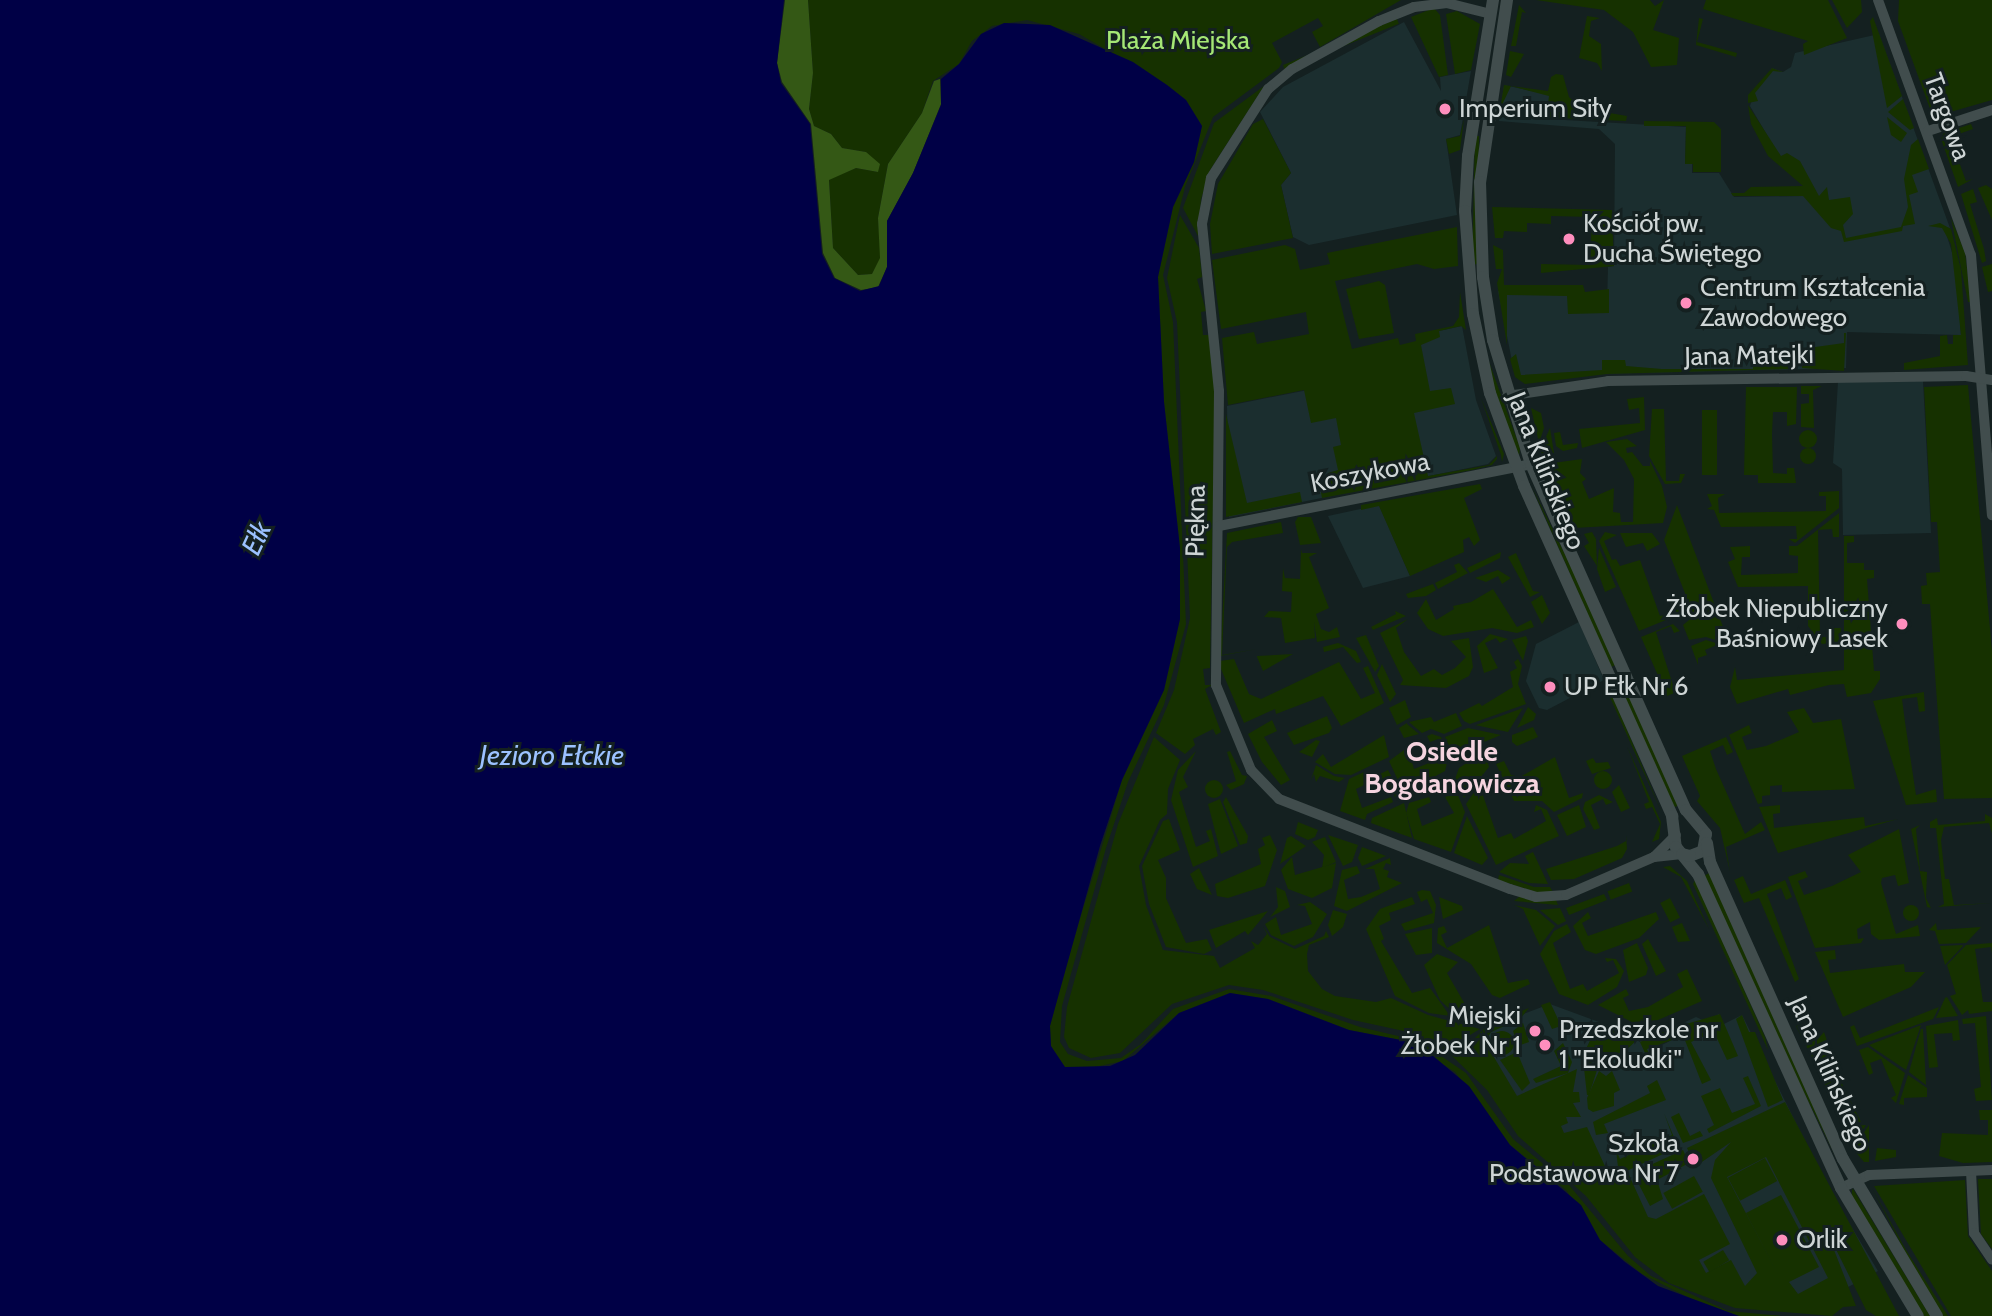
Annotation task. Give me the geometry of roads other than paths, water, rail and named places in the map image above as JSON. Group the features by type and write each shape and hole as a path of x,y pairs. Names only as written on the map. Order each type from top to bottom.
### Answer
{"street":[{"name":"Jana Kilińskiego","path":"1493,0 1475,103 1465,211 1469,285 1490,393 1515,466 1672,816 1676,835"},
{"name":"Jana Kilińskiego","path":"1507,0 1489,105 1480,182 1481,242 1488,311 1507,396 1531,464 1686,810 1700,827"},
{"name":"Targowa","path":"1878,0 1971,255 1987,379 1992,515"},
{"name":"Piękna","path":"1491,14 1442,1 1387,17 1280,76 1211,178 1202,232 1218,380 1216,685 1247,761 1272,794 1293,807 1530,896 1575,893 1654,857 1682,854"},
{"path":"1475,103 1489,105"},
{"path":"1928,131 1992,110"},
{"name":"Jana Matejki","path":"1507,396 1608,381 1987,379"},
{"name":"Koszykowa","path":"1219,526 1531,464"},
{"path":"1688,824 1700,827 1707,839 1699,854 1682,854 1676,835 1688,824"},
{"name":"Piękna","path":"1654,857 1676,835"},
{"name":"Jana Kilińskiego","path":"1707,839 1712,868 1855,1181 1937,1316"},
{"name":"Jana Kilińskiego","path":"1682,854 1698,874 1841,1188 1918,1316"},
{"path":"1841,1188 1869,1175 1992,1170"},
{"path":"1971,1171 1974,1233 1992,1260"}],"water":[{"name":"Jezioro Ełckie","path":"0,0 784,0 777,63 781,83 810,124 822,254 834,278 860,291 879,286 887,267 887,221 913,173 941,105 941,79 959,64 981,34 1004,23 1050,25 1133,62 1167,85 1186,100 1202,126 1194,162 1173,207 1158,277 1164,402 1180,548 1180,619 1164,690 1122,780 1100,846 1050,1026 1051,1046 1065,1067 1110,1066 1135,1055 1179,1013 1230,993 1268,999 1349,1030 1406,1041 1432,1055 1469,1086 1510,1145 1581,1205 1600,1240 1625,1262 1658,1286 1739,1316 0,1316"}],"place":[{"name":"Imperium Siły","path":"1445,109"},
{"name":"Kościół pw. Ducha Świętego","path":"1569,239"},
{"name":"Centrum Kształcenia Zawodowego","path":"1686,303"},
{"name":"Żłobek Niepubliczny Baśniowy Lasek","path":"1902,624"},
{"name":"UP Ełk Nr 6","path":"1550,687"},
{"name":"Miejski Żłobek Nr 1","path":"1535,1031"},
{"name":"Przedszkole nr 1 \"Ekoludki\"","path":"1545,1045"},
{"name":"Szkoła Podstawowa Nr 7","path":"1693,1159"},
{"name":"Orlik","path":"1782,1240"}],"district":[{"name":"Osiedle Bogdanowicza","path":"1452,767"}],"park label":[{"name":"Plaża Miejska","path":"1178,41"}],"water label":[{"name":"Ełk","path":"256,538"}]}
